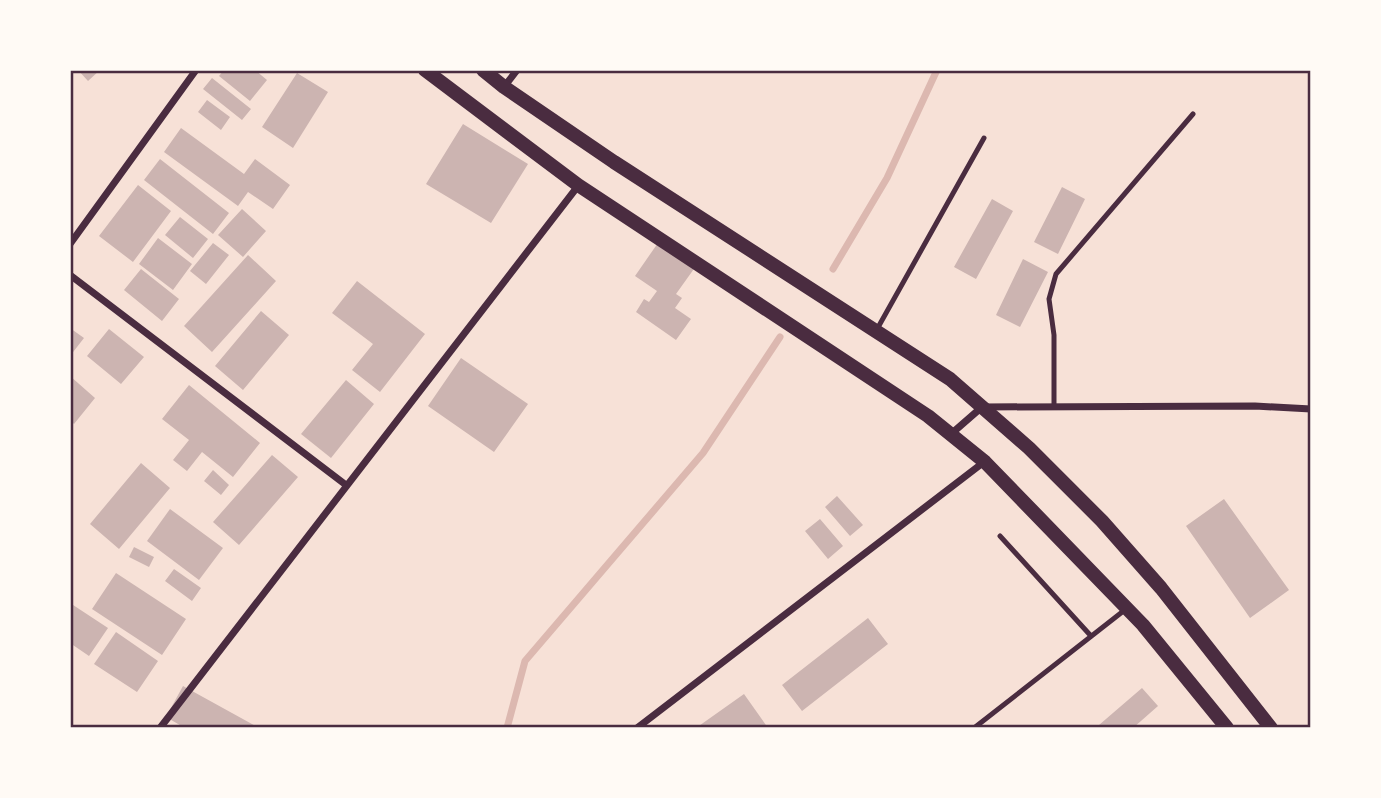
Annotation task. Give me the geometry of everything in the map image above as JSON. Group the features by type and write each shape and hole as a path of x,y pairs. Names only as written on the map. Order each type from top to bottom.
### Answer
{"main road":[{"path":"425,70 578,185 928,416 985,461 1128,608 1227,728"},
{"path":"483,70 614,162 950,379 1029,448 1102,521 1161,588 1271,728"}],"street":[{"path":"70,244 196,70"},
{"path":"504,87 517,70"},
{"path":"160,728 578,185"},
{"path":"70,275 346,485"},
{"path":"951,434 982,407 1255,406 1311,409"},
{"path":"637,728 985,461"}],"lane":[{"path":"1054,407 1054,335 1049,299 1056,274 1193,114"},
{"path":"876,331 984,138"},
{"path":"1000,536 1091,636"},
{"path":"974,728 1128,608"}],"building":[{"path":"78,70 100,70 88,81"},
{"path":"224,70 255,70 267,80 250,101 219,76"},
{"path":"297,73 328,92 293,148 262,127"},
{"path":"212,78 251,109 242,120 203,89"},
{"path":"207,100 230,117 221,130 198,112"},
{"path":"463,124 528,164 491,223 426,184"},
{"path":"181,128 244,174 255,159 290,185 273,209 248,192 238,206 164,152"},
{"path":"160,159 229,213 213,234 144,180"},
{"path":"138,185 171,211 133,262 99,236"},
{"path":"1062,187 1085,199 1058,254 1034,242"},
{"path":"992,199 1013,211 976,279 954,267"},
{"path":"242,209 266,231 243,257 218,235"},
{"path":"180,217 208,239 193,258 165,235"},
{"path":"158,238 192,264 173,290 139,264"},
{"path":"660,240 696,266 676,294 682,298 675,308 691,319 676,340 636,312 644,299 649,302 657,291 635,276"},
{"path":"213,243 229,255 206,284 190,271"},
{"path":"248,255 276,281 212,352 184,326"},
{"path":"1023,259 1048,272 1020,327 996,315"},
{"path":"141,269 179,299 162,321 124,290"},
{"path":"357,281 425,334 380,392 352,370 373,344 332,313"},
{"path":"261,311 289,335 243,390 215,366"},
{"path":"70,328 84,338 70,356"},
{"path":"109,329 144,357 121,384 87,356"},
{"path":"461,358 528,404 494,452 428,406"},
{"path":"70,376 95,398 74,424 70,420"},
{"path":"346,380 374,404 331,458 301,434"},
{"path":"189,385 260,443 233,477 202,452 187,471 173,460 189,440 162,419"},
{"path":"272,455 298,477 239,545 213,522"},
{"path":"141,463 170,488 119,549 90,524"},
{"path":"213,470 229,485 221,495 204,481"},
{"path":"837,496 863,525 850,536 825,507"},
{"path":"1224,499 1289,590 1250,618 1186,526"},
{"path":"170,509 223,548 199,580 147,541"},
{"path":"820,519 843,546 828,559 805,531"},
{"path":"134,547 154,557 149,567 129,557"},
{"path":"174,569 201,588 192,601 165,581"},
{"path":"116,573 186,619 162,655 92,609"},
{"path":"70,603 108,628 89,656 70,643"},
{"path":"868,618 888,644 802,711 782,685"},
{"path":"116,632 158,661 137,692 94,664"},
{"path":"183,686 259,728 185,728 166,717"},
{"path":"1142,688 1158,706 1133,728 1102,728 1099,725"},
{"path":"744,694 768,728 696,728"}],"waterway":[{"path":"833,269 887,178 937,70"},
{"path":"507,728 525,661 703,453 780,337"}]}
